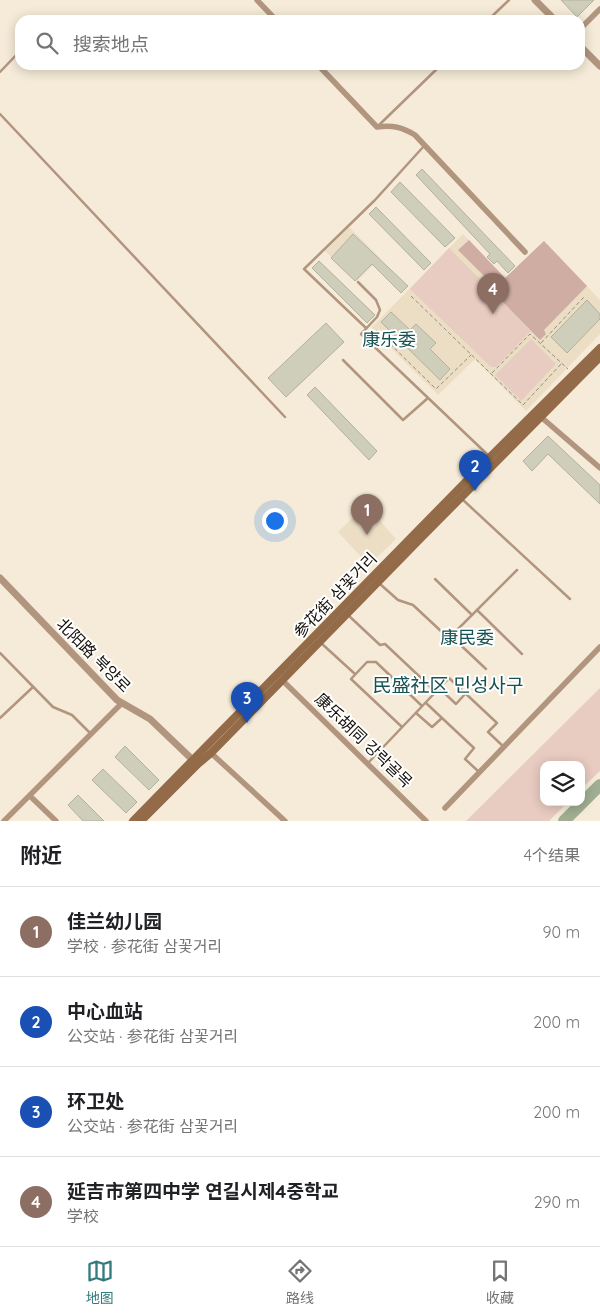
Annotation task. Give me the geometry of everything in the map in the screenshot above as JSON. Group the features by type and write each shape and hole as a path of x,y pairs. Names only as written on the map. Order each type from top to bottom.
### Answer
{"main road":[{"name":"参花街 삼꽃거리","path":"141,821 195,762 490,457 600,348"},
{"name":"参花街 삼꽃거리","path":"133,821 195,762 211,754 377,582 600,357"}],"street":[{"path":"257,0 271,15"},
{"path":"535,0 550,15"},
{"path":"585,24 600,9"},
{"path":"585,51 600,66"},
{"path":"323,70 377,127 393,125 415,135 525,252"},
{"path":"541,417 600,468"},
{"name":"北阳路 북양로","path":"0,578 122,703 150,718 195,762"},
{"path":"445,808 600,647"},
{"name":"康乐胡同 강락골목","path":"282,680 426,821"},
{"path":"4,821 122,703"},
{"path":"211,754 285,821"},
{"path":"30,796 56,821"}],"lane":[{"path":"493,15 509,0"},
{"path":"0,72 15,56"},
{"path":"377,127 436,70"},
{"path":"0,114 285,417"},
{"path":"366,328 304,269 375,200 424,146"},
{"path":"358,282 376,300 380,310 377,317 361,334 490,457"},
{"path":"343,360 403,420 428,398"},
{"path":"460,498 570,599"},
{"path":"451,636 517,570"},
{"path":"435,579 472,615"},
{"path":"377,582 398,600 413,606 443,633 451,636 486,670"},
{"path":"477,610 522,654"},
{"path":"347,614 380,645 385,644 436,692"},
{"path":"320,641 355,674"},
{"path":"0,653 53,707 72,715 91,734"},
{"path":"402,727 351,679 355,674 367,662 376,662 422,706"},
{"path":"368,763 449,678 497,723 488,732 504,747"},
{"path":"0,718 33,687"},
{"path":"439,688 456,704 466,693"},
{"path":"426,703 474,748 465,759 479,772"},
{"path":"416,713 432,727 442,718"}],"path":[{"path":"411,296 523,405 562,363"},
{"path":"540,343 584,297"},
{"path":"376,330 436,389 472,354"},
{"path":"492,373 530,334 574,374"}],"shaded area":[{"path":"349,227 380,258 357,281 325,251"},
{"path":"463,234 505,278 544,241 600,300 600,334 526,411 475,359 438,395 371,328"},
{"path":"469,240 505,278 544,241 587,286 544,330 546,334 540,340 493,292 496,288 458,250"},
{"path":"449,248 531,331 496,367 491,367 410,289"},
{"path":"531,339 556,364 521,401 495,375"},
{"path":"366,505 396,539 369,565 338,532"},
{"path":"600,688 600,771 585,785 585,761 540,761 540,806 564,806 549,821 466,821"}],"building":[{"path":"561,0 594,0 579,15 575,15"},
{"path":"422,169 515,266 508,273 497,261 494,264 487,257 490,254 416,175"},
{"path":"400,182 455,238 445,247 391,192"},
{"path":"376,207 431,263 424,270 369,214"},
{"path":"353,234 408,286 401,293 372,264 355,281 331,258"},
{"path":"319,261 375,315 367,323 312,268"},
{"path":"587,300 600,314 600,319 567,353 551,337"},
{"path":"391,312 410,330 416,324 436,343 430,349 450,369 440,380 381,322"},
{"path":"326,323 344,342 286,397 268,378"},
{"path":"315,387 377,451 369,460 307,395"},
{"path":"548,436 600,485 600,504 548,454 532,471 523,461"},
{"path":"125,746 159,780 149,790 115,757"},
{"path":"103,769 137,802 126,813 92,780"},
{"path":"78,795 104,821 83,821 68,805"}],"waterway":[{"path":"564,821 600,785"}],"place":[{"name":"延吉市第四中学 연길시제4중학교","path":"493,314"},
{"name":"中心血站","path":"475,491"},
{"name":"佳兰幼儿园","path":"367,535"},
{"name":"环卫处","path":"247,723"}],"district":[{"name":"康乐委","path":"389,340"},
{"name":"康民委","path":"467,638"},
{"name":"民盛社区 민성사구","path":"448,685"}]}
